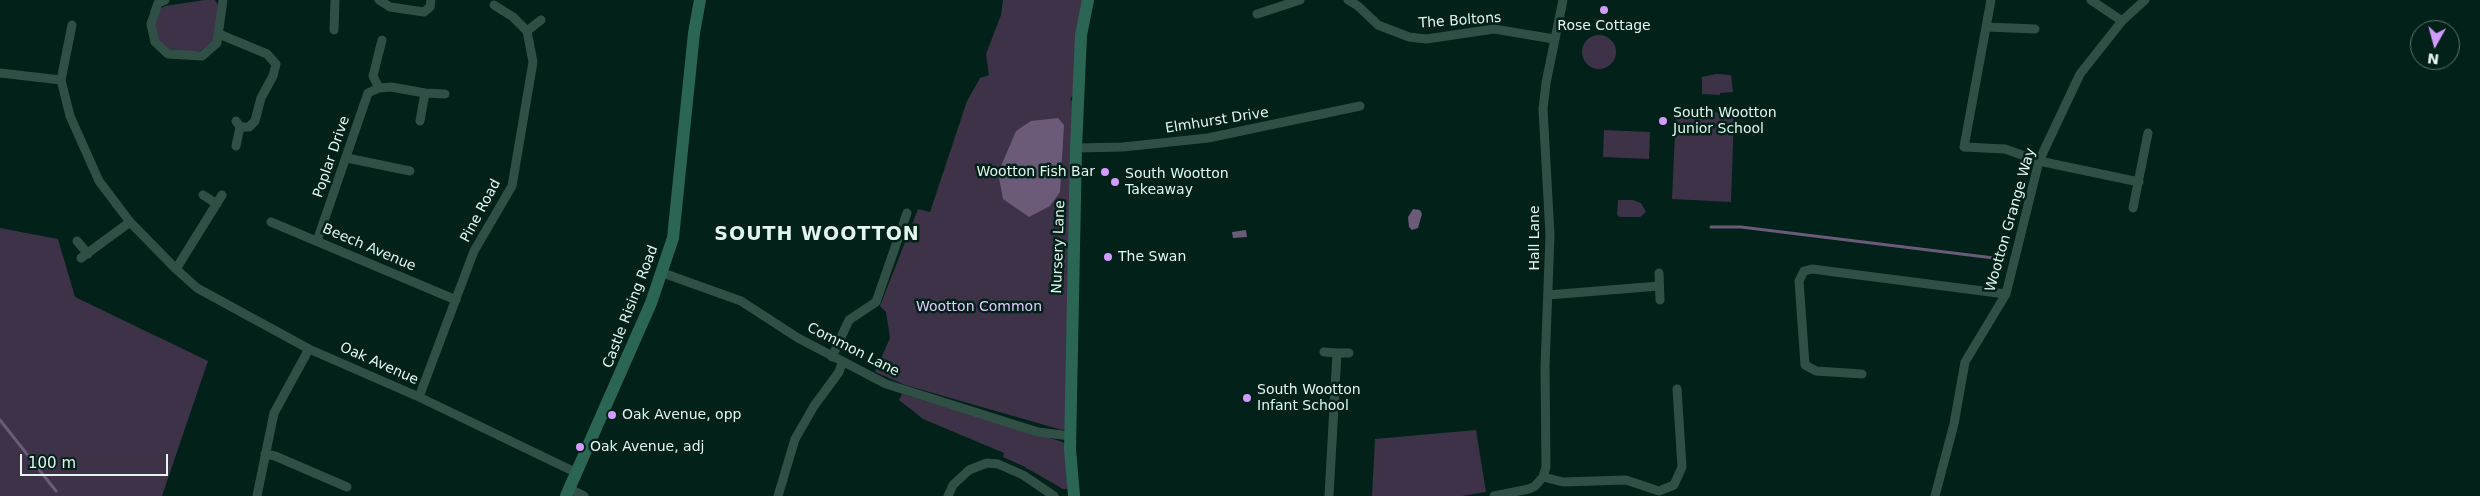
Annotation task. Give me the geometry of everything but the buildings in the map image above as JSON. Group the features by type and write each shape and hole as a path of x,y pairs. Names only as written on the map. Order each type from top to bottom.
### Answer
{"street":[{"path":"164,0 160,0 151,24 155,42 168,54 202,56 217,43 223,0"},
{"path":"334,30 335,0"},
{"path":"379,0 390,7 424,12 430,7 431,0"},
{"name":"Castle Rising Road","path":"568,492 663,273 673,238 694,33 700,0"},
{"name":"Nursery Lane","path":"1074,496 1070,436 1076,148 1081,35 1088,0"},
{"path":"1257,14 1283,2 1300,0"},
{"name":"The Boltons","path":"1348,0 1358,6 1378,26 1409,37 1426,39 1498,30 1554,39"},
{"name":"Hall Lane","path":"1543,477 1546,467 1545,366 1550,217 1543,109 1554,39 1563,0"},
{"path":"1991,0 1962,147 2005,149 2039,162 2139,182"},
{"path":"2091,0 2122,21"},
{"name":"Wootton Grange Way","path":"1935,496 1954,424 1965,362 2006,294 2039,162 2080,74 2122,21 2145,0"},
{"path":"494,5 513,16 527,31 541,20"},
{"name":"Oak Avenue","path":"72,25 75,36 61,80 70,116 99,181 130,222 197,288 309,349 419,397 577,473"},
{"path":"1986,26 2035,29"},
{"name":"Pine Road","path":"419,397 474,251 512,186 533,62 527,31"},
{"path":"219,34 267,54 276,64 273,76 261,98 255,121 249,127 238,124 236,146"},
{"path":"382,40 374,76 379,88 390,87 425,93 445,94"},
{"path":"0,73 61,80"},
{"name":"Poplar Drive","path":"317,241 368,93 379,88"},
{"path":"420,121 425,93"},
{"name":"Elmhurst Drive","path":"1076,148 1123,147 1208,138 1360,106"},
{"path":"2134,208 2148,133"},
{"path":"347,158 410,171"},
{"path":"203,195 217,204"},
{"path":"176,269 222,195"},
{"path":"832,357 850,320 876,302 907,212"},
{"path":"77,241 84,256 130,222"},
{"name":"Beech Avenue","path":"271,222 456,300"},
{"path":"1862,374 1816,371 1804,365 1799,281 1804,272 1812,269 2006,294"},
{"name":"Common Lane","path":"663,273 741,301 798,338 842,363 904,391 1038,432 1070,436"},
{"path":"1658,273 1660,300"},
{"path":"1548,295 1659,286"},
{"path":"257,496 274,414 309,349"},
{"path":"1324,352 1349,353"},
{"path":"1329,496 1337,352"},
{"path":"778,496 795,439 814,406 839,372 842,363"},
{"path":"1494,496 1529,489 1543,477 1563,482 1626,480 1659,491 1674,485 1682,467 1677,389"},
{"path":"265,454 275,456 348,487"},
{"path":"948,496 953,485 969,470 986,463 998,464 1023,475 1054,496"},
{"path":"568,492 584,496"}],"green space":[{"path":"215,0 219,7 214,41 200,51 170,52 158,40 155,25 160,9 165,6"},
{"name":"Wootton Common","path":"1003,0 1085,0 1073,95 1070,99 1073,102 1066,429 1062,430 905,385 875,372 890,338 886,312 880,306 918,209 930,212 967,101 980,78 989,75 986,54 1001,15"},
{"path":"1599,35 1611,40 1616,52 1611,64 1599,69 1587,64 1582,52 1587,40"},
{"path":"1716,74 1731,75 1733,92 1720,93 1720,95 1702,94 1702,77"},
{"path":"1676,111 1734,113 1731,202 1672,199"},
{"path":"1604,130 1650,132 1649,159 1603,157"},
{"path":"1618,200 1633,200 1641,203 1646,212 1640,217 1620,217 1617,215"},
{"path":"0,228 58,239 75,297 208,361 162,496 0,496"},
{"path":"902,394 1063,442 1066,445 1068,489 1063,489 1003,457 1004,453 923,419 899,400"},
{"path":"1476,430 1486,492 1462,496 1372,496 1375,439"}],"shaded area":[{"path":"1058,118 1064,125 1060,192 1050,206 1029,217 1003,199 998,173 1016,131 1031,121"},
{"path":"1413,209 1420,210 1422,214 1418,228 1412,230 1409,227 1408,217"},
{"path":"1246,230 1247,237 1233,238 1232,232"}],"waterway":[{"path":"1711,227 1741,227 2002,259"},
{"path":"0,420 56,491"}],"place":[{"name":"Rose Cottage","path":"1604,10"},
{"name":"South Wootton Junior School","path":"1663,121"},
{"name":"Wootton Fish Bar","path":"1105,172"},
{"name":"South Wootton Takeaway","path":"1115,182"},
{"name":"The Swan","path":"1108,257"},
{"name":"South Wootton Infant School","path":"1247,398"},
{"name":"Oak Avenue, opp","path":"612,415"},
{"name":"Oak Avenue, adj","path":"580,447"}],"district":[{"name":"SOUTH WOOTTON","path":"817,235"}]}
